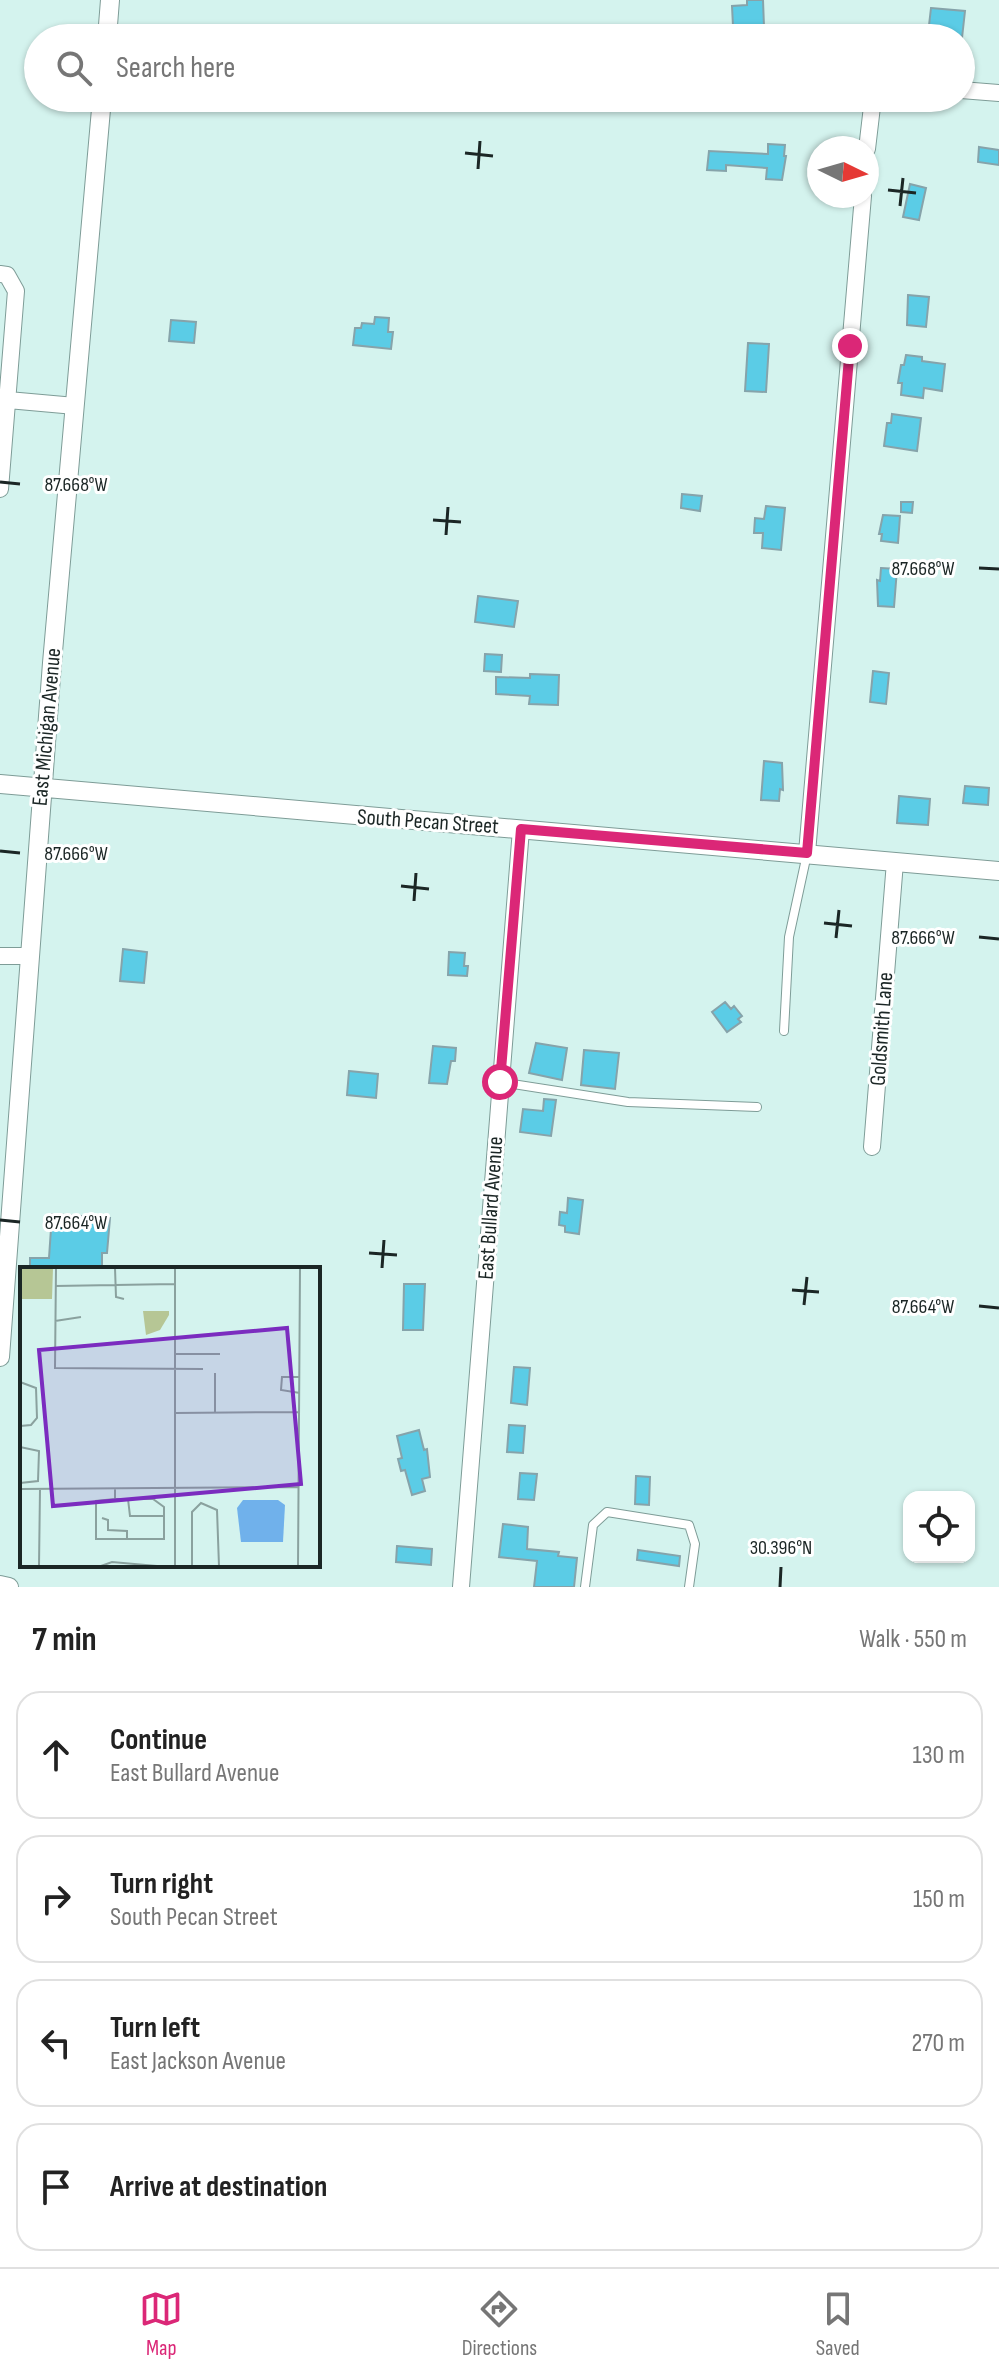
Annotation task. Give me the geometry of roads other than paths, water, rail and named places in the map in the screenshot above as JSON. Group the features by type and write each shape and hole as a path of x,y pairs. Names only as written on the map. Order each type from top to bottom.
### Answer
{"street":[{"path":"108,24 110,0"},
{"path":"975,91 999,93"},
{"name":"East Michigan Avenue","path":"0,1357 42,788 101,112"},
{"path":"869,136 871,112"},
{"path":"807,853 862,208"},
{"path":"0,274 7,275 16,291 7,318 8,400 0,489"},
{"path":"8,400 75,406"},
{"name":"South Pecan Street","path":"0,784 999,871"},
{"name":"East Bullard Avenue","path":"461,1587 521,829"},
{"name":"Goldsmith Lane","path":"872,1147 895,862"},
{"path":"0,956 29,956"},
{"path":"0,1585 9,1587"}],"lane":[{"path":"784,1031 789,937 807,853"},
{"path":"500,1082 628,1102 757,1107"},
{"path":"585,1587 593,1525 607,1512 689,1525 695,1544 689,1587"}]}
